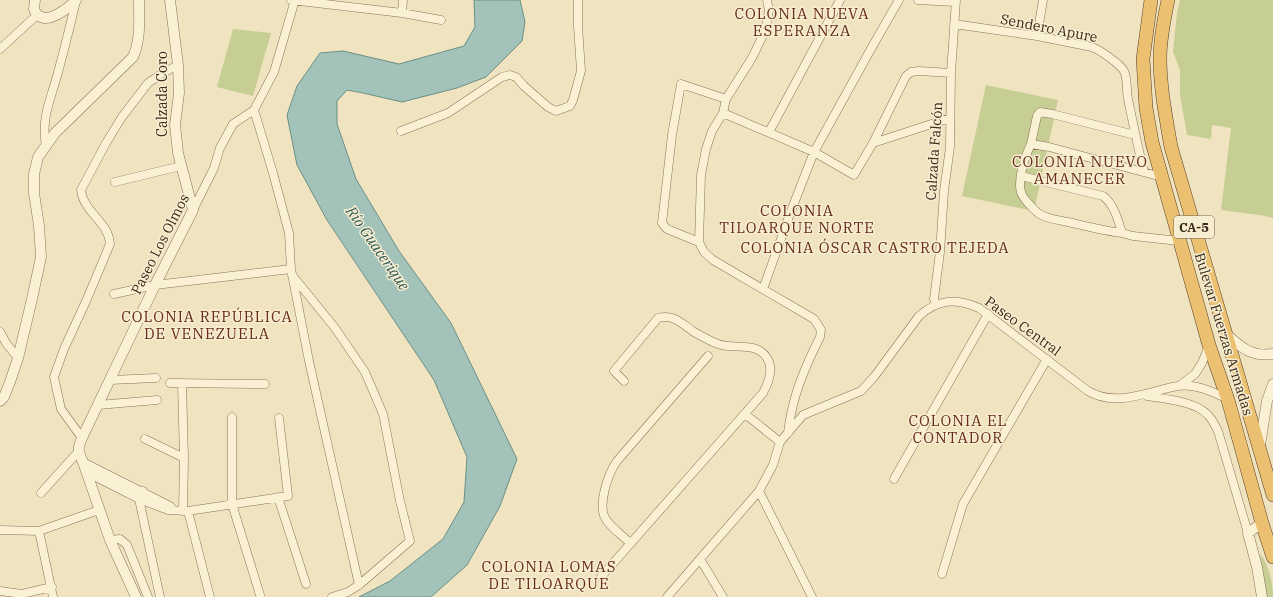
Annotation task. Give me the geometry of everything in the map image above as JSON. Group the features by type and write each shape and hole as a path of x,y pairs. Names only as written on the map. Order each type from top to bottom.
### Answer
{"highway":[{"name":"Bulevar Fuerzas Armadas","path":"1151,0 1143,59 1146,108 1152,142 1209,345 1228,400 1262,523 1273,557"},
{"name":"Bulevar Fuerzas Armadas","path":"1168,0 1160,58 1163,105 1171,147 1273,495"}],"street":[{"path":"35,0 34,9 37,15 44,18 56,15 76,0"},
{"path":"46,146 44,134 45,113 57,77 76,0"},
{"path":"0,402 4,397 18,358 41,257 39,226 34,193 34,174 38,157 55,133 133,57 138,46 139,0"},
{"name":"Calzada Coro","path":"170,0 178,65 179,93 175,125 178,153 193,210"},
{"path":"293,0 402,13 441,20"},
{"name":"Paseo Los Olmos","path":"78,452 78,446 155,285 214,168 220,148 233,124 254,110 274,72 293,0"},
{"path":"402,13 403,0"},
{"path":"401,131 448,113 502,77 510,75 516,77 548,107 556,111 570,106 581,71 578,0"},
{"path":"767,0 769,12 765,31 752,58 726,99 723,113 712,131 706,149 701,175 699,242 704,252 713,260 814,319 821,330 820,337 798,387 790,412 788,433"},
{"path":"769,132 840,0"},
{"path":"764,289 791,211 814,152 899,0"},
{"path":"918,0 956,1"},
{"path":"1036,36 1043,0"},
{"name":"Calzada Falcón","path":"936,304 934,299 940,252 944,191 950,147 956,1"},
{"path":"0,49 37,15"},
{"name":"Sendero Apure","path":"954,24 1036,36 1098,49 1122,68 1125,73 1135,135 1144,172"},
{"path":"82,438 62,409 54,377 64,349 110,244 110,238 106,230 85,204 81,197 81,190 106,143 122,117 148,83 178,65"},
{"path":"723,113 814,152 854,175 874,142 906,76 911,72 919,71 952,73"},
{"path":"699,242 669,230 662,223 672,135 680,84 726,99"},
{"path":"254,110 273,172 289,233 291,272 309,361 359,585"},
{"path":"1135,135 1040,112 1037,116 1031,144 1026,155 1021,176 1021,192 1029,204 1039,213 1053,219 1105,231 1179,241"},
{"path":"874,142 950,118"},
{"path":"1031,144 1049,146 1162,177"},
{"path":"115,182 181,166"},
{"path":"1021,176 1103,196 1107,199 1114,210 1122,233"},
{"path":"114,294 155,285 291,272"},
{"path":"291,272 335,328 365,372 383,414 400,501 410,541 359,585 348,592 332,597"},
{"name":"Paseo Central","path":"780,442 803,416 861,391 874,377 919,316 928,308 936,304 949,301 966,302 988,314 1088,391 1101,397 1109,398 1145,395 1179,386 1197,387 1228,400"},
{"path":"894,479 988,314"},
{"path":"601,577 764,393 769,381 770,366 767,357 759,350 750,347 734,347 719,344 695,332 676,319 668,317 658,318 614,371 624,381"},
{"path":"0,332 6,343 18,358"},
{"path":"1226,334 1243,349 1264,355 1273,354"},
{"name":"Paseo Central","path":"1179,386 1195,374 1202,363 1209,345"},
{"path":"630,543 606,520 603,497 610,471 708,356"},
{"path":"942,574 963,504 1047,359"},
{"path":"110,380 156,378"},
{"path":"170,383 264,384"},
{"path":"182,383 185,511 210,597"},
{"path":"1259,449 1263,416 1273,384"},
{"path":"1145,395 1187,404 1198,408 1207,414 1213,421 1218,431 1248,532 1257,568 1262,597"},
{"path":"98,406 157,400"},
{"path":"667,597 759,491 774,466 780,442 745,414"},
{"path":"232,417 232,504 260,595"},
{"path":"41,493 78,452 83,462 94,473 141,495 170,506 173,510 185,511 288,496 279,418"},
{"path":"145,439 184,458"},
{"path":"94,473 99,510 110,540 136,597"},
{"path":"759,491 812,597"},
{"path":"141,495 160,597"},
{"path":"278,497 306,584"},
{"path":"0,530 39,531 99,510"},
{"path":"1248,532 1262,523"},
{"path":"39,531 53,597"},
{"path":"110,540 120,539 127,545 148,597"},
{"path":"700,559 723,597"},
{"path":"0,591 22,594 52,587"}],"green space":[{"path":"1180,0 1273,0 1273,218 1221,210 1231,128 1212,125 1211,139 1187,135 1180,95 1180,70 1173,52 1177,13"},
{"path":"233,29 271,33 253,96 217,87"},
{"path":"986,85 1058,100 1034,211 962,196"},
{"path":"1260,553 1270,574 1273,597 1266,597"}],"water":[{"name":"Río Guacerique","path":"474,0 520,0 525,22 522,41 486,77 457,88 402,102 347,90 337,101 337,124 356,179 399,251 451,323 517,459 500,506 467,565 431,597 359,597 390,581 443,539 464,502 467,457 434,380 327,220 297,165 287,115 297,86 320,53 343,51 399,64 464,46 475,27"}],"district":[{"name":"COLONIA NUEVA ESPERANZA","path":"802,22"},
{"name":"COLONIA NUEVO AMANECER","path":"1080,170"},
{"name":"COLONIA TILOARQUE NORTE","path":"797,218"},
{"name":"COLONIA ÓSCAR CASTRO TEJEDA","path":"875,247"},
{"name":"COLONIA REPÚBLICA DE VENEZUELA","path":"207,324"},
{"name":"COLONIA EL CONTADOR","path":"958,428"},
{"name":"COLONIA LOMAS DE TILOARQUE","path":"549,574"}]}
